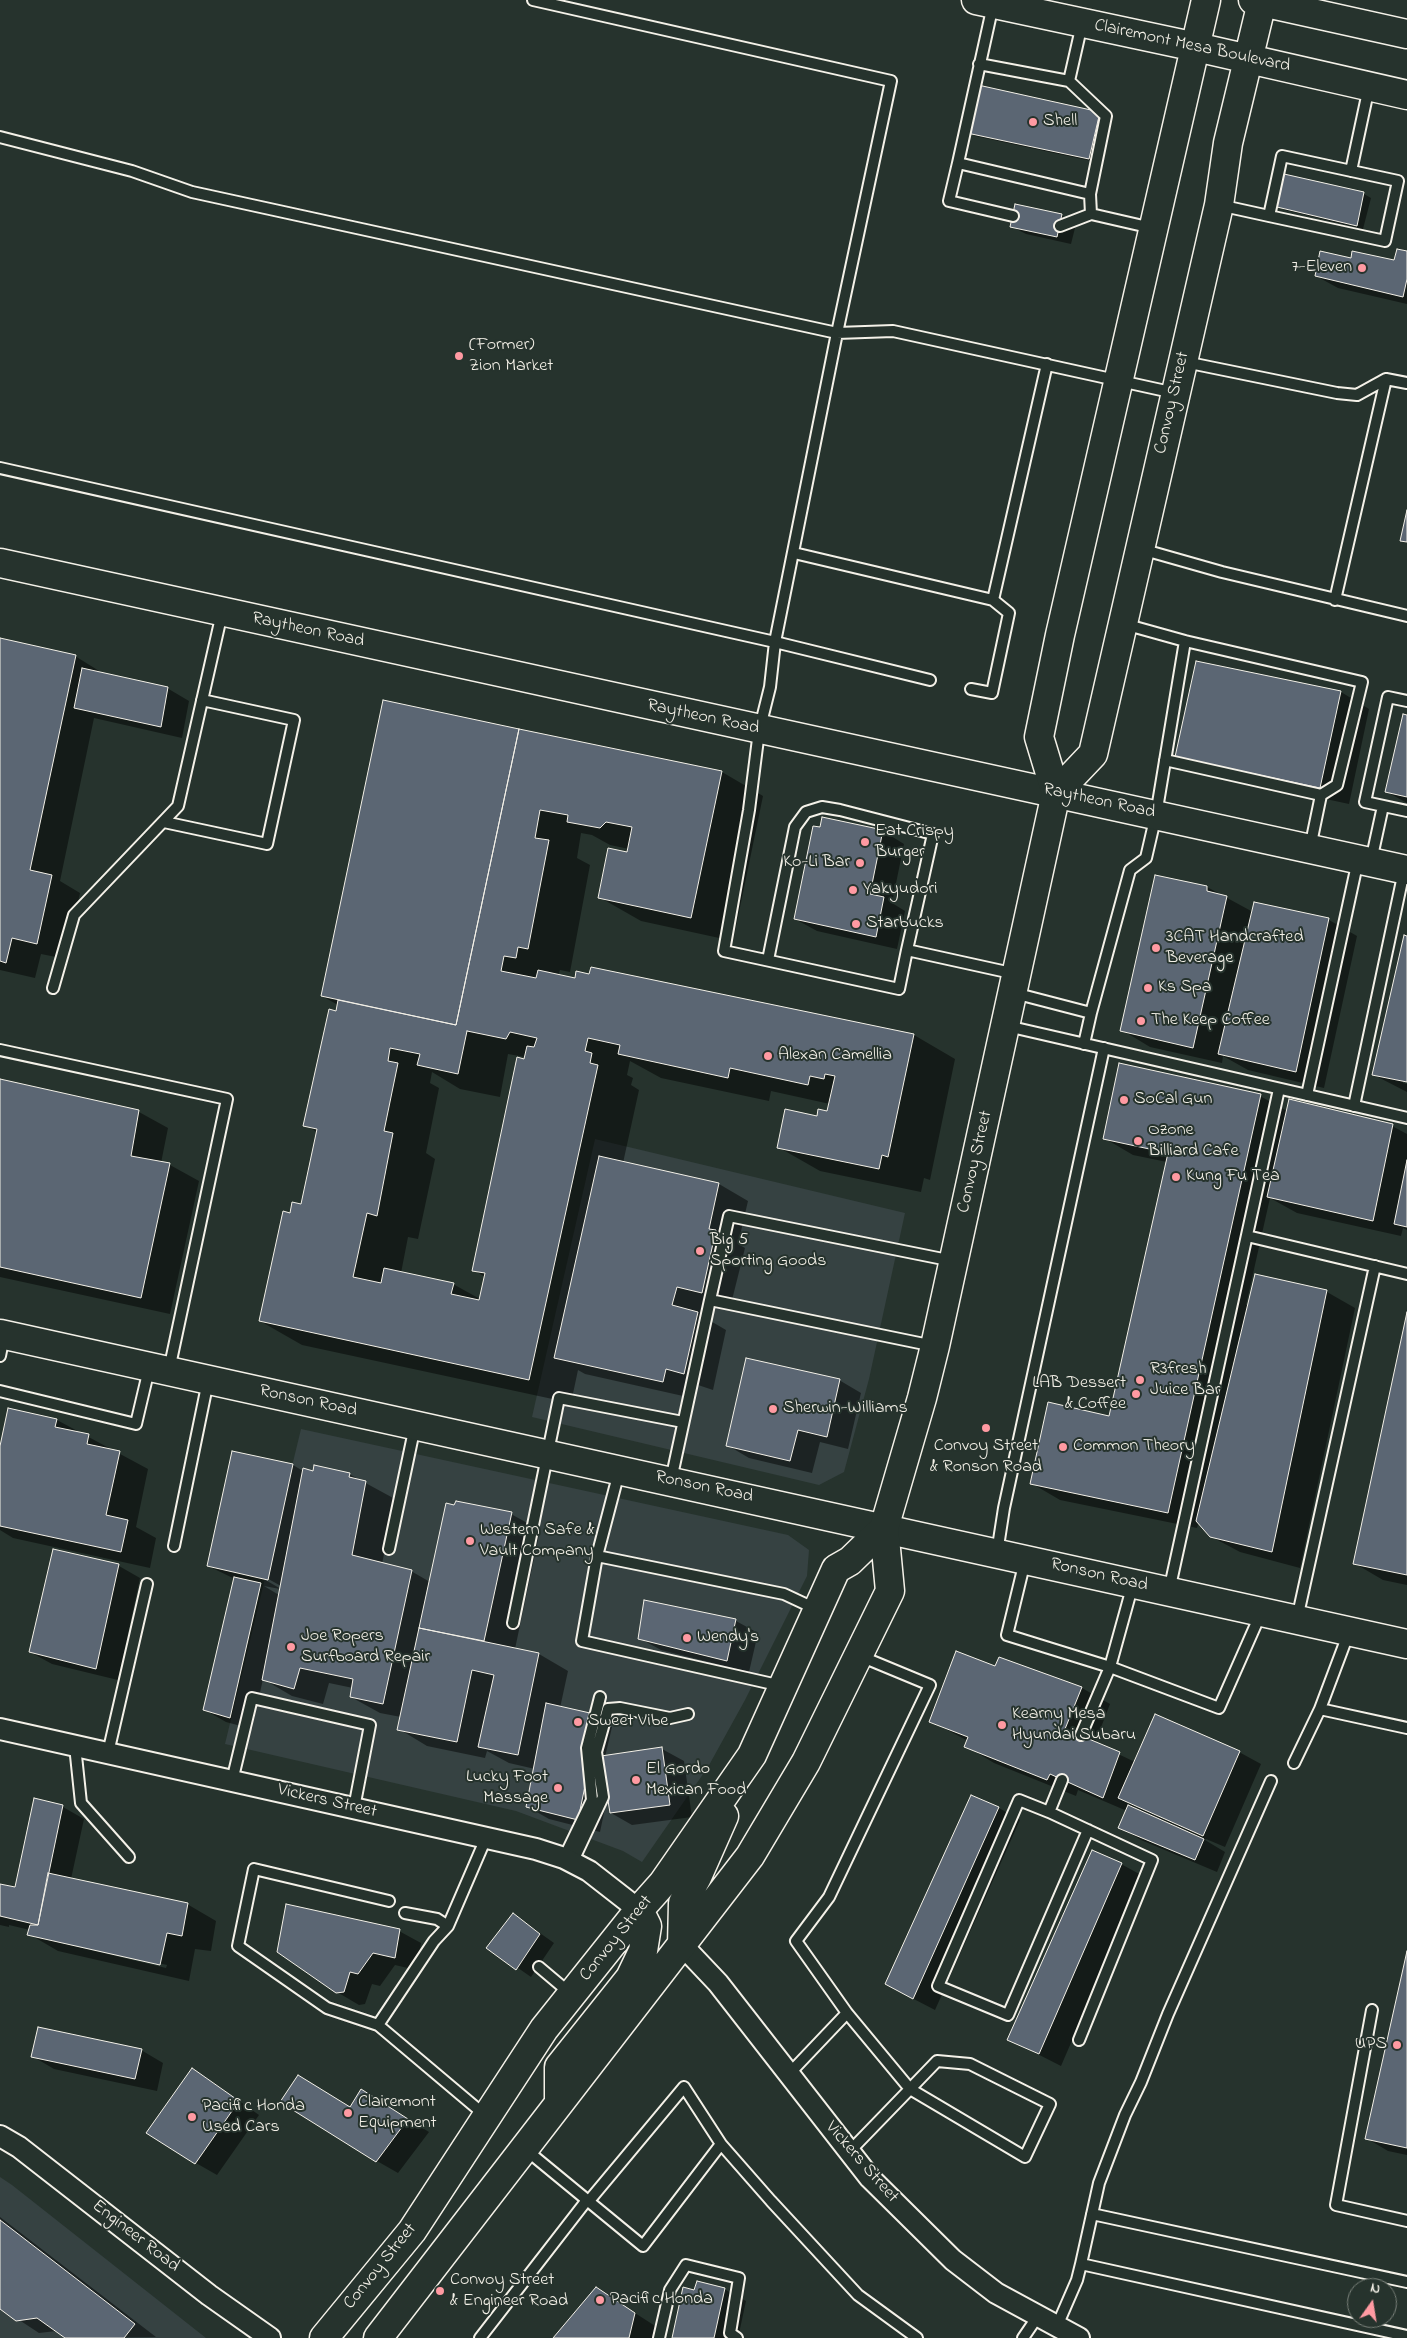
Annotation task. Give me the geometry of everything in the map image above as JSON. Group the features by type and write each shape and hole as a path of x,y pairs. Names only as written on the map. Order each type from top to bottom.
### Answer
{"main road":[{"name":"Convoy Street","path":"378,2338 750,1856 783,1804 806,1762 890,1591 884,1528 922,1398 935,1346 1016,984 1056,793 1039,737 1060,635 1174,130 1196,47 1206,0"},
{"name":"Convoy Street","path":"1056,793 1093,754 1219,205 1228,143 1248,59 1259,1"},
{"path":"1259,1 1407,34"},
{"name":"Clairemont Mesa Boulevard","path":"985,2 1407,95"},
{"name":"Raytheon Road","path":"0,564 1406,870"},
{"name":"Ronson Road","path":"2,1341 159,1369 1407,1644"},
{"name":"Convoy Street","path":"324,2338 412,2231 544,2029 639,1910 663,1883 752,1755 836,1569 850,1561 884,1528"},
{"path":"682,1945 683,1903 697,1877 752,1755"},
{"path":"560,2103 559,2067 630,1978 644,1951 647,1926 639,1910"}],"street":[{"name":"Vickers Street","path":"0,1729 536,1849 589,1871 639,1910"},
{"name":"Vickers Street","path":"682,1945 718,1983 870,2178 953,2260 996,2293 1079,2338"},
{"name":"Engineer Road","path":"0,2136 19,2148 209,2295 270,2338"}],"lane":[{"path":"533,0 891,81 837,333 775,642 770,687 759,730 749,810 724,950 768,960 899,989 933,834 840,810 822,807 806,812 795,828 768,960"},
{"path":"985,2 979,64 949,201 1013,216"},
{"path":"1069,81 1082,23"},
{"path":"979,64 1069,81 1106,116 1090,194 1091,214"},
{"path":"1351,171 1369,87"},
{"path":"0,137 132,171 192,192 837,333 892,330 1176,393"},
{"path":"1219,205 1385,242 1398,181 1282,156 1269,216"},
{"path":"958,164 1090,194"},
{"path":"1060,226 1091,214 1153,228"},
{"path":"1182,361 1337,393 1357,395 1386,379 1407,383"},
{"path":"993,600 1047,364"},
{"path":"1335,600 1386,379"},
{"path":"0,468 775,642 930,680"},
{"path":"1140,548 1335,600 1407,616"},
{"path":"794,553 993,600 1009,613 992,693 971,689"},
{"path":"53,988 74,915 178,806 222,612"},
{"path":"1123,623 1185,641 1362,682 1337,785 1321,795 1165,760"},
{"path":"1084,1044 1130,870 1146,858 1156,815 1185,641"},
{"path":"1407,701 1388,697 1365,802 1407,811"},
{"path":"164,822 267,844 294,720 202,700"},
{"path":"1310,849 1321,795"},
{"path":"1307,1095 1364,861 1383,806"},
{"path":"1354,1106 1406,870"},
{"path":"907,950 1016,984 1091,1013"},
{"path":"1006,1026 1407,1118"},
{"path":"996,1553 1004,1508 1104,1048"},
{"path":"0,1050 227,1099 159,1369 136,1424 0,1390"},
{"path":"1168,1591 1279,1089"},
{"path":"670,1481 729,1216 954,1262"},
{"path":"1247,1236 1407,1274"},
{"path":"1298,1620 1375,1266"},
{"path":"710,1300 935,1346"},
{"path":"174,1546 208,1380"},
{"path":"513,1623 560,1398 683,1422"},
{"path":"389,1549 415,1425"},
{"path":"620,1470 597,1556 582,1641 783,1686"},
{"path":"597,1556 784,1594 818,1610"},
{"path":"1025,1559 1007,1635 1110,1667 1219,1708 1261,1612"},
{"path":"1081,1735 1110,1667 1133,1583"},
{"path":"108,1753 147,1584"},
{"path":"1294,1763 1320,1709 1349,1631"},
{"path":"849,2152 910,2089 937,2061 970,2064 1050,2104 1025,2157 910,2089 847,2012 796,1941 829,1897 930,1685 859,1656"},
{"path":"568,1861 592,1800 588,1748 600,1697"},
{"path":"232,1781 252,1698 370,1725 354,1808"},
{"path":"568,1861 603,1797 596,1752 608,1709 620,1708 670,1718 688,1714"},
{"path":"1320,1709 1407,1728"},
{"path":"75,1746 81,1803 129,1857"},
{"path":"1049,1812 1062,1780"},
{"path":"1057,2326 1077,2280 1099,2183 1125,2115 1271,1781"},
{"path":"1080,2040 1152,1860 1088,1830 1049,1812 1019,1800 938,1986 1008,2015 1088,1830"},
{"path":"378,2025 434,1941 448,1926 486,1838"},
{"path":"389,1901 254,1869 238,1946 328,2008 378,2025 486,2116"},
{"path":"405,1913 436,1919 448,1926"},
{"path":"539,1967 572,1995"},
{"path":"1372,2010 1336,2205 1407,2221"},
{"path":"789,2074 847,2012"},
{"path":"480,2338 588,2201 684,2087 721,2144 858,2295 917,2338"},
{"path":"524,2148 642,2246 721,2144"},
{"path":"1092,2214 1407,2282"},
{"path":"1081,2264 1407,2336"},
{"path":"659,2338 670,2290 686,2265 739,2278 730,2333 737,2338"},
{"path":"1023,2338 1038,2316"}],"shaded area":[{"path":"595,1139 905,1213 869,1379 844,1472 819,1485 532,1417"},
{"path":"301,1429 788,1535 809,1550 807,1576 745,1700 708,1767 642,1862 623,1851 516,1811 225,1744"},
{"path":"0,2177 12,2185 206,2338 0,2338"}],"building":[{"name":"Shell","path":"978,85 1100,112 1089,159 967,133"},
{"name":"7-Eleven","path":"1284,174 1364,192 1357,226 1277,207"},
{"path":"1015,204 1062,214 1057,237 1010,227"},
{"name":"7-Eleven","path":"1397,249 1407,251 1407,279 1403,297 1315,276 1320,251 1351,258 1352,251 1394,260"},
{"path":"1407,510 1407,542 1400,541"},
{"path":"0,638 76,655 30,870 52,875 37,944 12,938 6,963 0,961"},
{"path":"1196,661 1341,691 1320,788 1175,757"},
{"path":"82,668 168,687 161,727 74,708"},
{"path":"383,700 519,729 456,1025 321,996"},
{"path":"1403,714 1407,715 1407,797 1385,792"},
{"name":"Alexan Camellia","path":"519,729 722,771 691,918 598,898 608,848 627,852 632,827 606,822 600,828 567,822 568,815 540,810 535,838 549,840 528,949 518,947 516,958 504,956 501,971 536,978 538,970 575,978 576,971 589,974 591,967 914,1034 888,1157 882,1155 879,1169 777,1148 785,1109 817,1116 818,1109 827,1111 835,1076 825,1074 824,1079 810,1076 808,1085 730,1068 728,1078 618,1054 620,1045 588,1038 585,1051 592,1053 590,1063 598,1065 529,1380 259,1321 283,1211 290,1213 292,1202 301,1204 317,1129 303,1126 329,1009 336,1011 338,1000 456,1025","holes":["467,1031 506,1039 510,1032 537,1038 534,1047 527,1046 524,1059 517,1057 472,1271 485,1273 479,1300 451,1294 454,1283 384,1268 381,1283 353,1277 367,1213 377,1216 393,1133 384,1131 398,1063 388,1061 390,1048 420,1054 417,1065 458,1074"]},
{"path":"822,817 883,830 870,894 884,897 876,937 794,919 813,826 820,827"},
{"path":"1155,875 1207,886 1207,891 1227,896 1193,1048 1120,1031"},
{"path":"1254,902 1329,918 1296,1072 1218,1054"},
{"path":"1404,935 1407,936 1407,1082 1372,1075"},
{"path":"1119,1063 1261,1094 1168,1513 1030,1484 1048,1402 1109,1416 1168,1153 1103,1139"},
{"path":"0,1079 139,1110 131,1156 170,1163 141,1298 0,1267"},
{"path":"1289,1099 1393,1124 1373,1221 1267,1197"},
{"path":"599,1156 719,1183 709,1229 716,1230 702,1293 677,1287 672,1305 698,1312 684,1374 666,1369 663,1382 554,1358"},
{"path":"1407,1160 1407,1227 1394,1224"},
{"path":"1255,1274 1327,1290 1272,1552 1210,1537 1196,1521"},
{"path":"1407,1312 1407,1575 1353,1564"},
{"path":"746,1358 840,1379 827,1437 798,1430 790,1461 726,1446"},
{"path":"8,1408 57,1419 55,1427 89,1434 87,1444 120,1451 106,1515 128,1520 121,1552 0,1526 0,1446"},
{"path":"232,1451 293,1464 268,1580 207,1566"},
{"path":"314,1465 350,1473 349,1477 366,1481 352,1555 412,1570 383,1704 350,1697 353,1679 300,1668 294,1689 262,1680 303,1468 313,1471"},
{"path":"456,1501 512,1512 484,1641 419,1628 446,1503 454,1505"},
{"path":"53,1549 119,1564 96,1669 29,1652"},
{"path":"234,1577 261,1583 230,1718 203,1710"},
{"path":"644,1600 736,1619 727,1661 638,1639"},
{"path":"419,1628 539,1653 518,1755 478,1747 494,1675 472,1670 457,1742 397,1730"},
{"name":"Kearny Mesa Hyundai Subaru","path":"956,1651 995,1666 999,1657 1082,1687 1065,1729 1120,1752 1103,1798 1050,1774 1047,1780 964,1747 968,1737 929,1722"},
{"path":"546,1703 590,1713 582,1752 585,1786 578,1820 526,1807"},
{"path":"1155,1714 1240,1751 1203,1836 1118,1798"},
{"name":"El Gordo Mexican Food","path":"662,1747 670,1805 610,1813 601,1756"},
{"path":"971,1795 999,1807 913,1999 885,1984"},
{"path":"34,1798 63,1805 38,1925 0,1916 0,1884 15,1887"},
{"path":"1128,1805 1204,1839 1195,1860 1118,1828"},
{"path":"1092,1850 1122,1863 1039,2054 1007,2040"},
{"path":"48,1873 188,1903 182,1936 167,1933 160,1965 27,1935 30,1925 38,1925"},
{"path":"286,1904 400,1929 395,1958 373,1953 358,1974 350,1972 344,1992 336,1993 277,1952"},
{"path":"513,1913 540,1934 516,1970 486,1948"},
{"name":"UPS","path":"1407,1951 1407,2148 1365,2139"},
{"path":"38,2027 142,2049 135,2079 31,2057"},
{"name":"Pacific Honda Used Cars","path":"192,2068 239,2101 195,2164 146,2133"},
{"name":"Clairemont Equipment","path":"298,2075 350,2107 361,2089 408,2119 376,2162 280,2102"},
{"path":"0,2220 135,2324 124,2338 65,2338 37,2318 16,2321 0,2309"},
{"path":"697,2281 725,2288 714,2338 672,2338 683,2287 694,2290"},
{"name":"Pacific Honda","path":"596,2287 635,2313 629,2338 553,2338"}],"place":[{"name":"Shell","path":"1033,122"},
{"name":"7-Eleven","path":"1362,268"},
{"name":"(Former) Zion Market","path":"459,356"},
{"name":"Eat Crispy Burger","path":"865,842"},
{"name":"Ko-Li Bar","path":"860,863"},
{"name":"Yakyudori","path":"853,890"},
{"name":"Starbucks","path":"856,924"},
{"name":"3CAT Handcrafted Beverage","path":"1156,948"},
{"name":"Ks Spa","path":"1148,988"},
{"name":"The Keep Coffee","path":"1141,1021"},
{"name":"Alexan Camellia","path":"768,1056"},
{"name":"SoCal Gun","path":"1124,1100"},
{"name":"Ozone Billiard Cafe","path":"1138,1141"},
{"name":"Kung Fu Tea","path":"1176,1177"},
{"name":"Big 5 Sporting Goods","path":"700,1251"},
{"name":"R3fresh Juice Bar","path":"1140,1380"},
{"name":"LAB Dessert & Coffee","path":"1136,1394"},
{"name":"Sherwin-Williams","path":"773,1409"},
{"name":"Convoy Street & Ronson Road","path":"986,1428"},
{"name":"Common Theory","path":"1063,1447"},
{"name":"Western Safe & Vault Company","path":"470,1541"},
{"name":"Wendy's","path":"687,1638"},
{"name":"Joe Ropers Surfboard Repair","path":"291,1647"},
{"name":"Sweet Vibe","path":"578,1722"},
{"name":"Kearny Mesa Hyundai Subaru","path":"1002,1725"},
{"name":"El Gordo Mexican Food","path":"636,1780"},
{"name":"Lucky Foot Massage","path":"558,1788"},
{"name":"UPS","path":"1397,2045"},
{"name":"Clairemont Equipment","path":"348,2113"},
{"name":"Pacific Honda Used Cars","path":"192,2117"},
{"name":"Convoy Street & Engineer Road","path":"440,2291"},
{"name":"Pacific Honda","path":"600,2300"}]}
